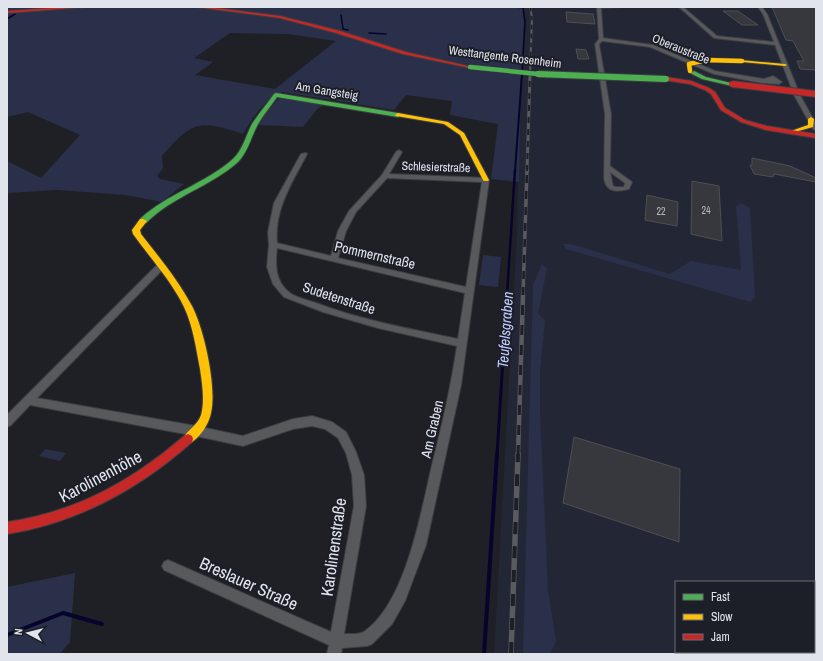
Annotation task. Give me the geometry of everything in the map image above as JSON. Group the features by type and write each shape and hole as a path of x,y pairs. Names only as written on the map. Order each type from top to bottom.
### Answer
{"main road":[{"path":"7,12 85,7"},
{"name":"Westtangente Rosenheim","path":"198,7 280,17 332,30 405,53 470,67 553,76 732,84 816,94"},
{"path":"666,80 685,77 690,71 689,64 700,61 742,61 761,63 784,61"},
{"path":"690,71 704,78 732,84"},
{"path":"666,80 691,83 713,93 719,105 727,113 754,125 816,136"},
{"path":"713,93 718,87 732,84"},
{"name":"Am Gangsteig","path":"179,194 222,172 241,156 255,124 276,95 446,122 462,134 486,180"},
{"path":"793,132 811,126 811,119"},
{"name":"Karolinenhöhe","path":"7,528 22,527 74,511 126,484 164,459 196,431 206,415 206,372 190,309 137,234 136,230 148,216 179,194"}],"street":[{"path":"606,167 608,114 597,44 601,39 599,37 600,7 621,7"},
{"path":"681,7 716,37 776,44"},
{"path":"760,7 765,14 797,95 816,129"},
{"name":"Oberaustraße","path":"601,39 652,46 706,70 762,81"},
{"name":"Schlesierstraße","path":"334,258 342,231 353,211 385,176 399,152"},
{"name":"Sudetenstraße","path":"304,154 278,203 272,232 273,246 271,267 276,282 287,295 326,310 378,325 463,344"},
{"name":"Schlesierstraße","path":"385,176 486,180"},
{"name":"Am Graben","path":"335,648 367,639 387,619 400,596 420,545 456,385 486,180"},
{"name":"Pommernstraße","path":"273,246 334,258 470,290"},
{"path":"7,422 161,266"},
{"path":"29,401 196,431"},
{"name":"Karolinenstraße","path":"196,431 243,441 294,424 312,421 328,425 342,435 351,452 358,475 360,506 335,648"},
{"name":"Breslauer Straße","path":"168,566 335,648"}],"shaded area":[{"path":"7,7 513,7 522,9 524,22 521,69 519,182 491,179 498,124 450,115 452,101 406,95 394,110 282,92 264,104 243,134 216,126 197,126 189,130 172,144 162,156 163,168 157,176 160,179 184,184 162,202 126,195 57,190 7,193 7,161 41,178 80,135 28,112 7,117","holes":["230,33 288,34 336,41 275,89 195,75 213,62 194,58"]},
{"path":"521,7 816,7 816,654 494,654 517,235 521,69 524,22"},
{"path":"279,98 324,104 317,109 303,127 258,125 261,118"},
{"path":"741,203 750,208 755,297 750,302 566,249 563,244 571,244 670,274 691,261 741,270 736,206"},
{"path":"483,255 501,257 498,287 479,285"},
{"path":"542,264 547,269 538,313 545,321 540,370 540,415 548,590 556,641 550,654 523,654 533,285"},
{"path":"45,449 66,453 60,461 39,456"},
{"path":"75,573 70,642 60,654 7,654 7,587"}],"building":[{"path":"772,7 816,7 816,70 800,69 797,61 804,61 793,41 786,40"},
{"path":"723,11 738,11 758,25 742,25"},
{"path":"566,12 593,14 595,24 567,22"},
{"path":"576,49 586,50 589,59 578,59"},
{"path":"752,158 790,166 816,178 816,182 774,174 773,177 754,174 750,165 752,165"},
{"path":"692,181 719,186 722,241 691,234"},
{"path":"647,195 678,202 677,226 645,220"},
{"path":"574,437 680,469 679,542 563,503"}],"waterway":[{"name":"Teufelsgraben","path":"522,75 525,22 523,7"},
{"path":"7,19 15,14"},
{"path":"341,15 343,29 348,30"},
{"path":"369,33 386,34"},
{"name":"Teufelsgraben","path":"515,171 522,74"},
{"name":"Teufelsgraben","path":"507,295 515,170"},
{"name":"Teufelsgraben","path":"497,455 507,294"},
{"name":"Teufelsgraben","path":"484,654 497,454"},
{"name":"Teufelsgraben","path":"7,635 63,613 102,624"}],"railway":[{"path":"530,7 532,17 530,75"},
{"path":"527,171 530,74"},
{"path":"523,295 527,170"},
{"path":"518,455 523,294"},
{"path":"511,654 518,454"}],"traffic: fast":[{"path":"470,67 547,75 666,79"},
{"path":"694,73 704,78 732,84"},
{"path":"143,221 164,203 213,177 236,160 244,149 258,119 276,95 398,115"}],"traffic: slow":[{"path":"690,71 689,64 706,60 742,61"},
{"path":"742,61 785,65"},
{"path":"398,115 446,123 462,134 486,180"},
{"path":"793,132 811,126 811,119"},
{"path":"143,221 136,230 137,234 183,297 192,316 200,344 206,376 206,414 196,431 188,439"}],"traffic: jam":[{"path":"7,12 85,7"},
{"path":"198,7 280,17 338,32 405,53 470,67"},
{"path":"666,79 691,83 707,89 713,93 723,109 743,121 766,128 816,136"},
{"path":"732,84 816,94"},
{"path":"7,528 55,518 104,497 150,470 188,439"}]}
